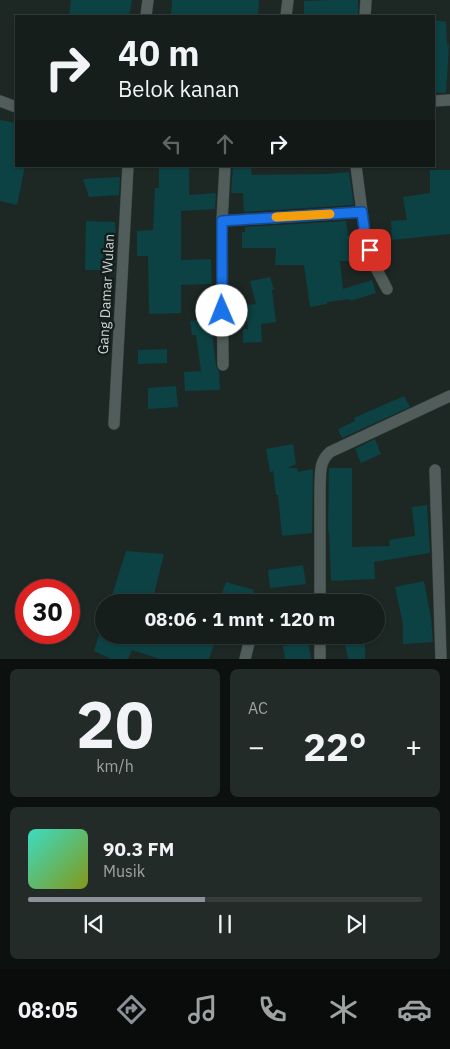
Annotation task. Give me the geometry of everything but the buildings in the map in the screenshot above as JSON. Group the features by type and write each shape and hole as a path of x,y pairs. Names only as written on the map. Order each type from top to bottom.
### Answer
{"street":[{"path":"146,15 148,0"},
{"path":"286,15 288,0"},
{"path":"365,15 366,0"},
{"path":"435,101 450,100"},
{"path":"0,102 15,108"},
{"name":"Gang Damar Wulan","path":"114,424 128,167"},
{"path":"223,365 222,221 225,167"},
{"path":"356,167 365,235 375,266 387,289"},
{"path":"222,221 362,212"},
{"path":"320,594 320,485 323,458 330,452 450,396"},
{"path":"435,470 441,659"},
{"path":"245,659 249,644"},
{"path":"320,644 320,659"}],"slow traffic":[{"path":"276,217 330,214"}],"route":[{"path":"222,311 222,221 362,212 365,235 370,250"}]}
